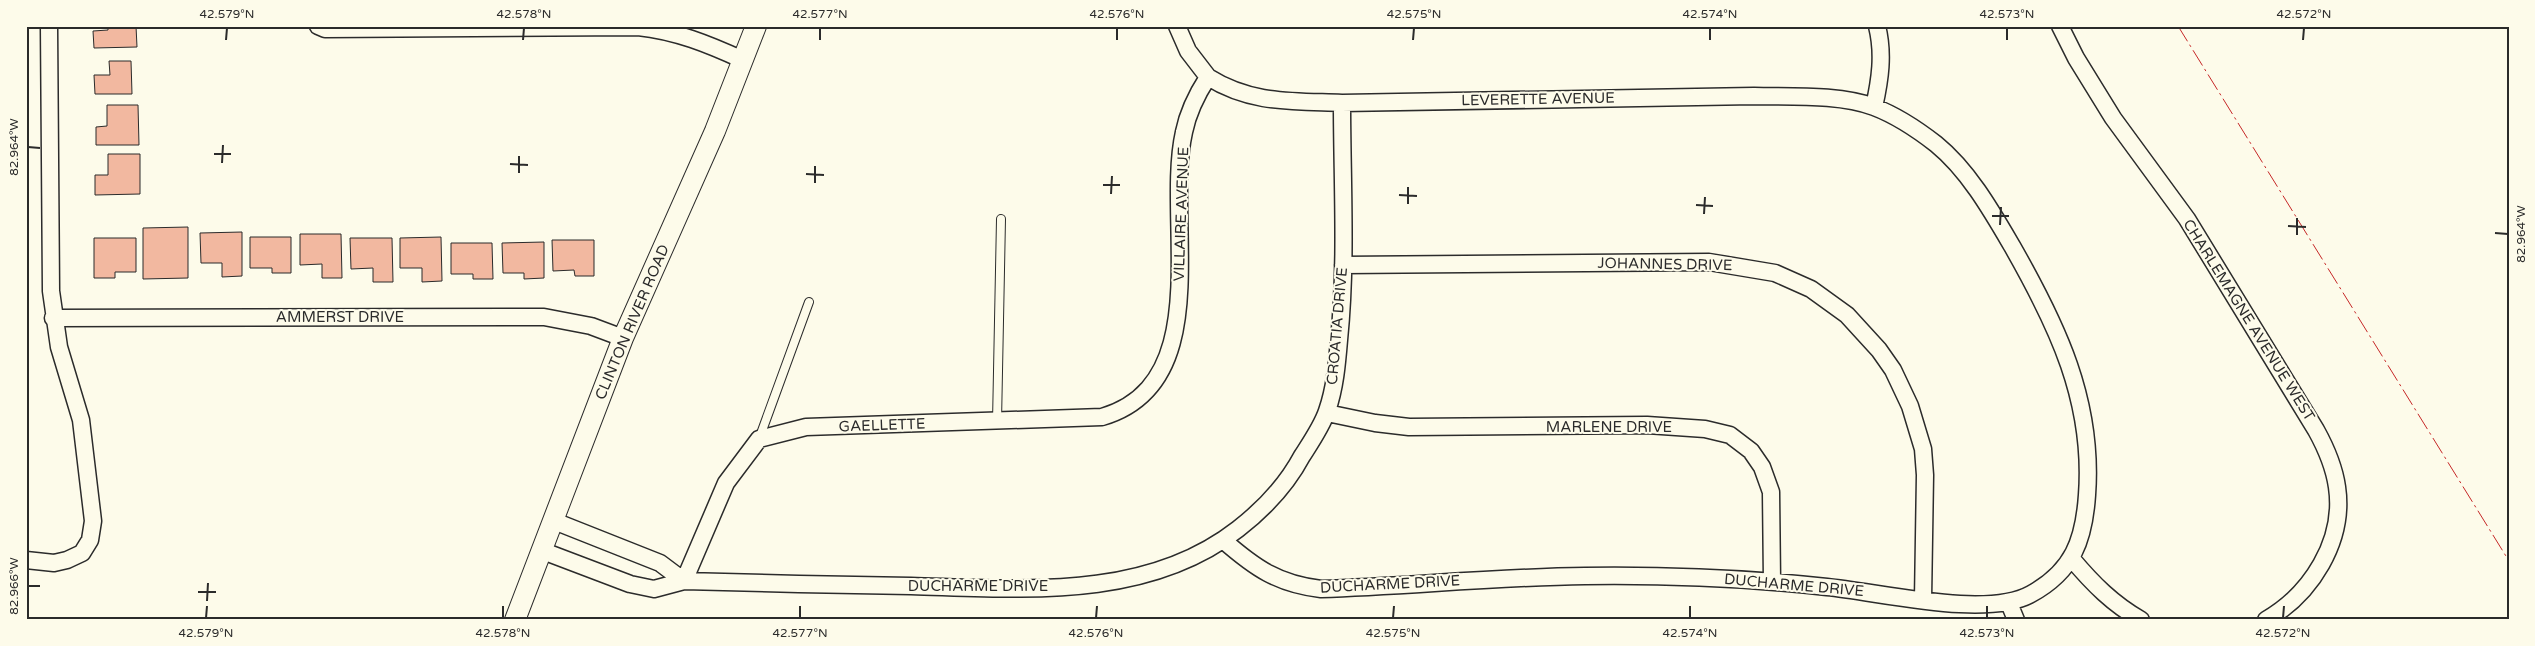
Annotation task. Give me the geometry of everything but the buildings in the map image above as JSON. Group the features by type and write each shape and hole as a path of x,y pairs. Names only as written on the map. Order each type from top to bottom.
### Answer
{"street":[{"path":"26,560 54,563 67,560 82,553 90,540 92,532 91,503 81,420 53,318 51,291 49,26"},
{"path":"318,26 325,29 638,27 666,30 709,44 743,60"},
{"name":"CLINTON RIVER ROAD","path":"515,620 623,338 715,131 756,26"},
{"path":"1177,26 1188,51 1208,77"},
{"path":"1877,26 1881,57 1880,81 1874,107 1938,145 1959,168 2002,230 2042,299 2076,382 2088,443 2085,520 2072,559 2094,586 2132,617"},
{"name":"CHARLEMAGNE AVENUE WEST","path":"2060,26 2076,58 2114,118 2187,219 2330,456 2338,490 2337,509 2335,527 2324,560 2299,596 2266,620"},
{"name":"LEVERETTE AVENUE","path":"1208,77 1240,94 1262,99 1342,103 1754,96 1816,98 1874,107"},
{"name":"VILLAIRE AVENUE","path":"1155,381 1166,360 1173,338 1178,305 1180,168 1183,133 1197,93 1208,77"},
{"name":"CROATIA DRIVE","path":"1224,540 1260,511 1282,488 1327,413 1335,380 1341,320 1343,265 1342,103"},
{"name":"JOHANNES DRIVE","path":"1343,265 1709,262 1775,273 1811,289 1847,315 1879,350 1896,376 1910,406 1923,449 1925,475 1922,600"},
{"name":"AMMERST DRIVE","path":"53,318 544,317 591,326 623,338"},
{"name":"GAELLETTE","path":"759,439 806,427 1102,417 1132,404 1155,381"},
{"name":"MARLENE DRIVE","path":"1327,413 1375,423 1409,427 1647,426 1705,429 1730,435 1751,451 1762,467 1771,492 1772,581"},
{"path":"554,521 660,563 684,581 726,483 759,439"},
{"name":"DUCHARME DRIVE","path":"543,551 630,584 654,589 684,581 957,587 1088,585 1146,576 1179,565 1224,540 1248,562 1275,579 1302,587 1321,589 1585,576 1772,581 1958,604 2009,603 2028,596 2043,587 2072,559"},
{"path":"2009,603 2016,620"}],"lane":[{"path":"997,422 1001,219"},
{"path":"759,439 809,302"}],"power":[{"path":"2178,26 2509,561"}]}
